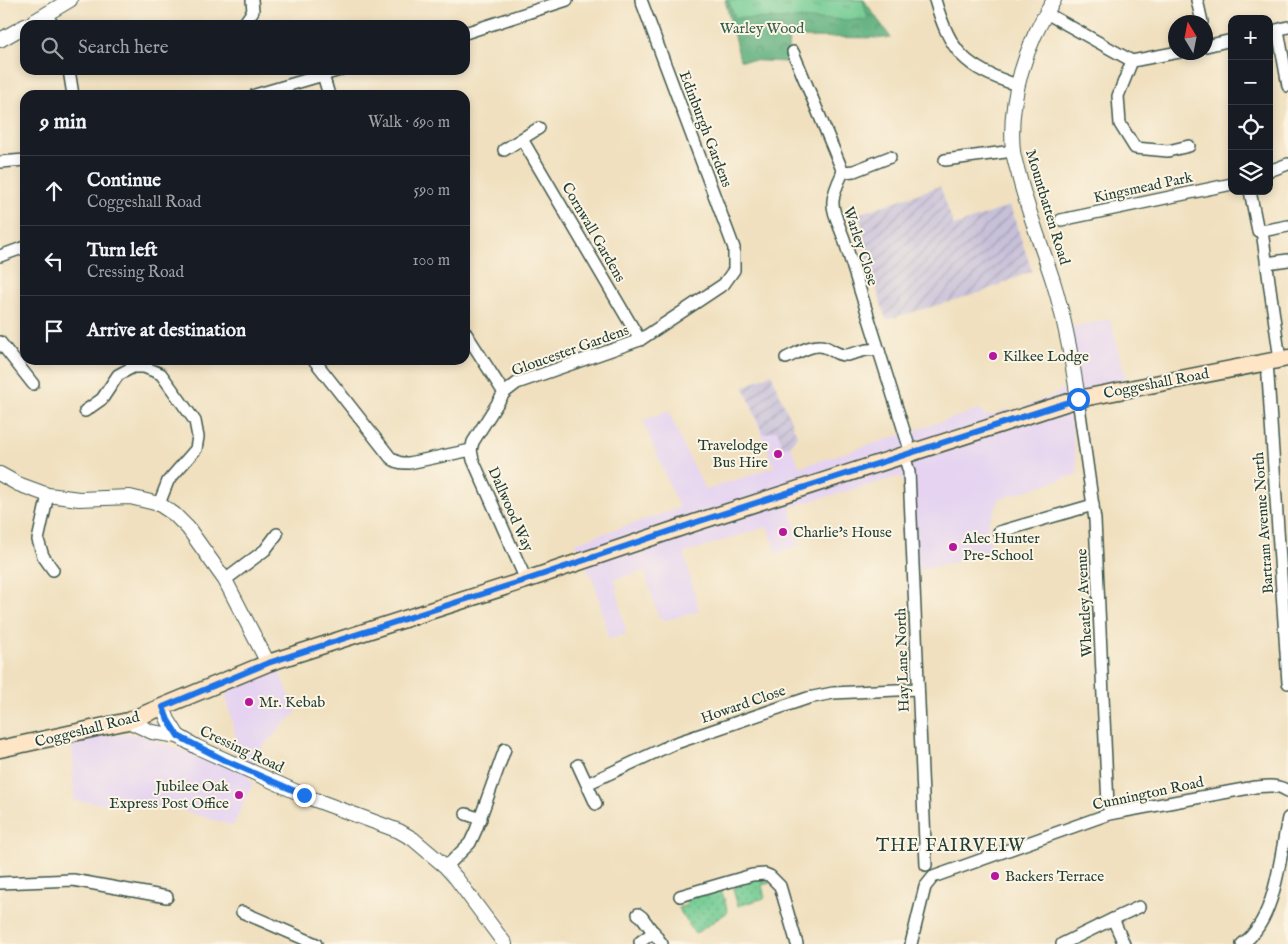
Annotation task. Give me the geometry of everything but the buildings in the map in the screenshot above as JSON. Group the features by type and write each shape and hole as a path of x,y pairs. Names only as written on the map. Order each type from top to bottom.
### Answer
{"main road":[{"name":"Coggeshall Road","path":"0,749 128,720 268,663 1078,399 1278,360"}],"street":[{"path":"50,20 70,0"},
{"path":"247,20 253,12 252,0"},
{"path":"470,31 567,0"},
{"name":"Edinburgh Gardens","path":"642,0 734,248 734,270"},
{"path":"935,0 943,27 956,48 973,66 994,77 1017,85"},
{"name":"Mountbatten Road","path":"1054,0 1026,57 1017,85 1013,119 1013,151 1028,209 1053,282 1065,325 1078,399"},
{"path":"1197,0 1200,15"},
{"path":"1046,13 1132,61 1168,54"},
{"path":"0,40 20,29"},
{"path":"1278,29 1288,86"},
{"path":"1213,43 1228,41"},
{"path":"793,52 843,172 854,171 890,157"},
{"path":"1132,61 1118,96 1120,124 1135,148 1168,151 1188,146"},
{"path":"71,75 72,90"},
{"path":"272,90 323,75 328,90"},
{"path":"504,150 539,128"},
{"name":"Cornwall Gardens","path":"522,139 640,340"},
{"path":"945,160 1013,151"},
{"path":"0,162 20,160"},
{"path":"1273,170 1288,164"},
{"name":"Warley Close","path":"843,172 834,192 832,206 879,351 908,454"},
{"name":"Kingsmead Park","path":"1061,220 1228,185"},
{"path":"1251,195 1258,231"},
{"path":"1278,360 1262,231 1288,226"},
{"path":"0,256 20,249"},
{"path":"1267,263 1288,260"},
{"name":"Gloucester Gardens","path":"471,450 473,442 504,393 517,383 640,340 724,284 734,270"},
{"path":"470,340 504,393"},
{"path":"0,342 33,384"},
{"path":"786,358 812,347 824,347 838,354 847,355 868,349 879,351"},
{"name":"Bartram Avenue North","path":"1278,360 1288,683"},
{"path":"318,365 394,461 409,463 471,450"},
{"path":"85,411 102,399 118,374 133,367 144,367 161,374 195,421 198,437 196,449 168,481 159,504"},
{"name":"Wheatley Avenue","path":"1078,399 1095,520 1108,806"},
{"name":"Dallwood Way","path":"471,450 473,460 526,580"},
{"name":"Hay Lane North","path":"908,454 926,865"},
{"path":"0,474 18,484 48,495 79,499 130,497 159,504 174,514 188,528 225,580 268,663"},
{"path":"48,495 38,540 43,556 53,570"},
{"path":"999,532 1093,506"},
{"path":"225,580 265,550 276,534"},
{"name":"Howard Close","path":"587,784 673,744 808,698 833,693 918,689"},
{"name":"Cressing Road","path":"163,707 168,720 178,736"},
{"name":"Cressing Road","path":"128,720 152,732 178,736 224,760 310,798 399,831 424,847 446,867 505,944"},
{"path":"446,867 470,842 481,818 505,749"},
{"path":"578,764 596,804"},
{"name":"Cunnington Road","path":"911,944 925,886 932,877 1109,814 1255,787 1273,786 1288,791"},
{"path":"466,814 481,818"},
{"path":"1242,944 1256,931 1266,915 1272,897 1288,818"},
{"path":"680,896 752,874 770,876 780,886 797,944"},
{"path":"0,882 73,880 167,897"},
{"path":"1062,944 1139,907"},
{"path":"242,912 316,944"},
{"path":"638,914 662,944"},
{"path":"1113,919 1124,944"},
{"path":"640,942 654,932"}],"shaded area":[{"path":"940,186 954,226 1010,206 1032,271 982,292 886,320 864,247 864,231 858,214"},
{"path":"1110,319 1130,394 1069,408 1078,474 1000,499 988,523 991,554 923,569 906,569 904,513 906,489 901,476 790,507 800,545 776,554 769,529 766,527 684,553 699,611 663,621 662,618 659,618 644,571 615,579 626,634 609,639 595,585 575,543 679,508 643,421 668,410 687,454 706,490 774,467 744,387 771,374 797,435 790,446 800,467 981,409 984,416 1000,413 1007,409 1008,411 1018,409 1052,396 1069,385 1066,353 1059,330"},
{"path":"771,374 797,435 790,446 783,447 777,430 763,434 744,387"},
{"path":"277,668 297,711 264,745 248,779 253,783 233,826 178,809 74,801 72,737 137,734 207,760 238,755 237,742 224,688"}],"green space":[{"name":"Warley Wood","path":"725,0 864,0 891,38 789,37 787,62 740,60"},
{"path":"728,0 863,0 868,20 735,18"},
{"path":"757,878 770,883 762,885 765,898 738,906 734,886"},
{"path":"716,890 722,892 728,912 695,934 678,908 687,905 685,898"}],"place":[{"name":"Kilkee Lodge","path":"993,356"},
{"name":"Travelodge Bus Hire","path":"778,454"},
{"name":"Charlie's House","path":"783,532"},
{"name":"Alec Hunter Pre-School","path":"953,547"},
{"name":"Mr. Kebab","path":"249,702"},
{"name":"Jubilee Oak Express Post Office","path":"239,795"},
{"name":"Backers Terrace","path":"995,876"}],"district":[{"name":"THE FAIRVEIW","path":"951,845"}],"route":[{"path":"304,795 196,747 178,736 168,720 163,707 268,663 1078,399"}]}
